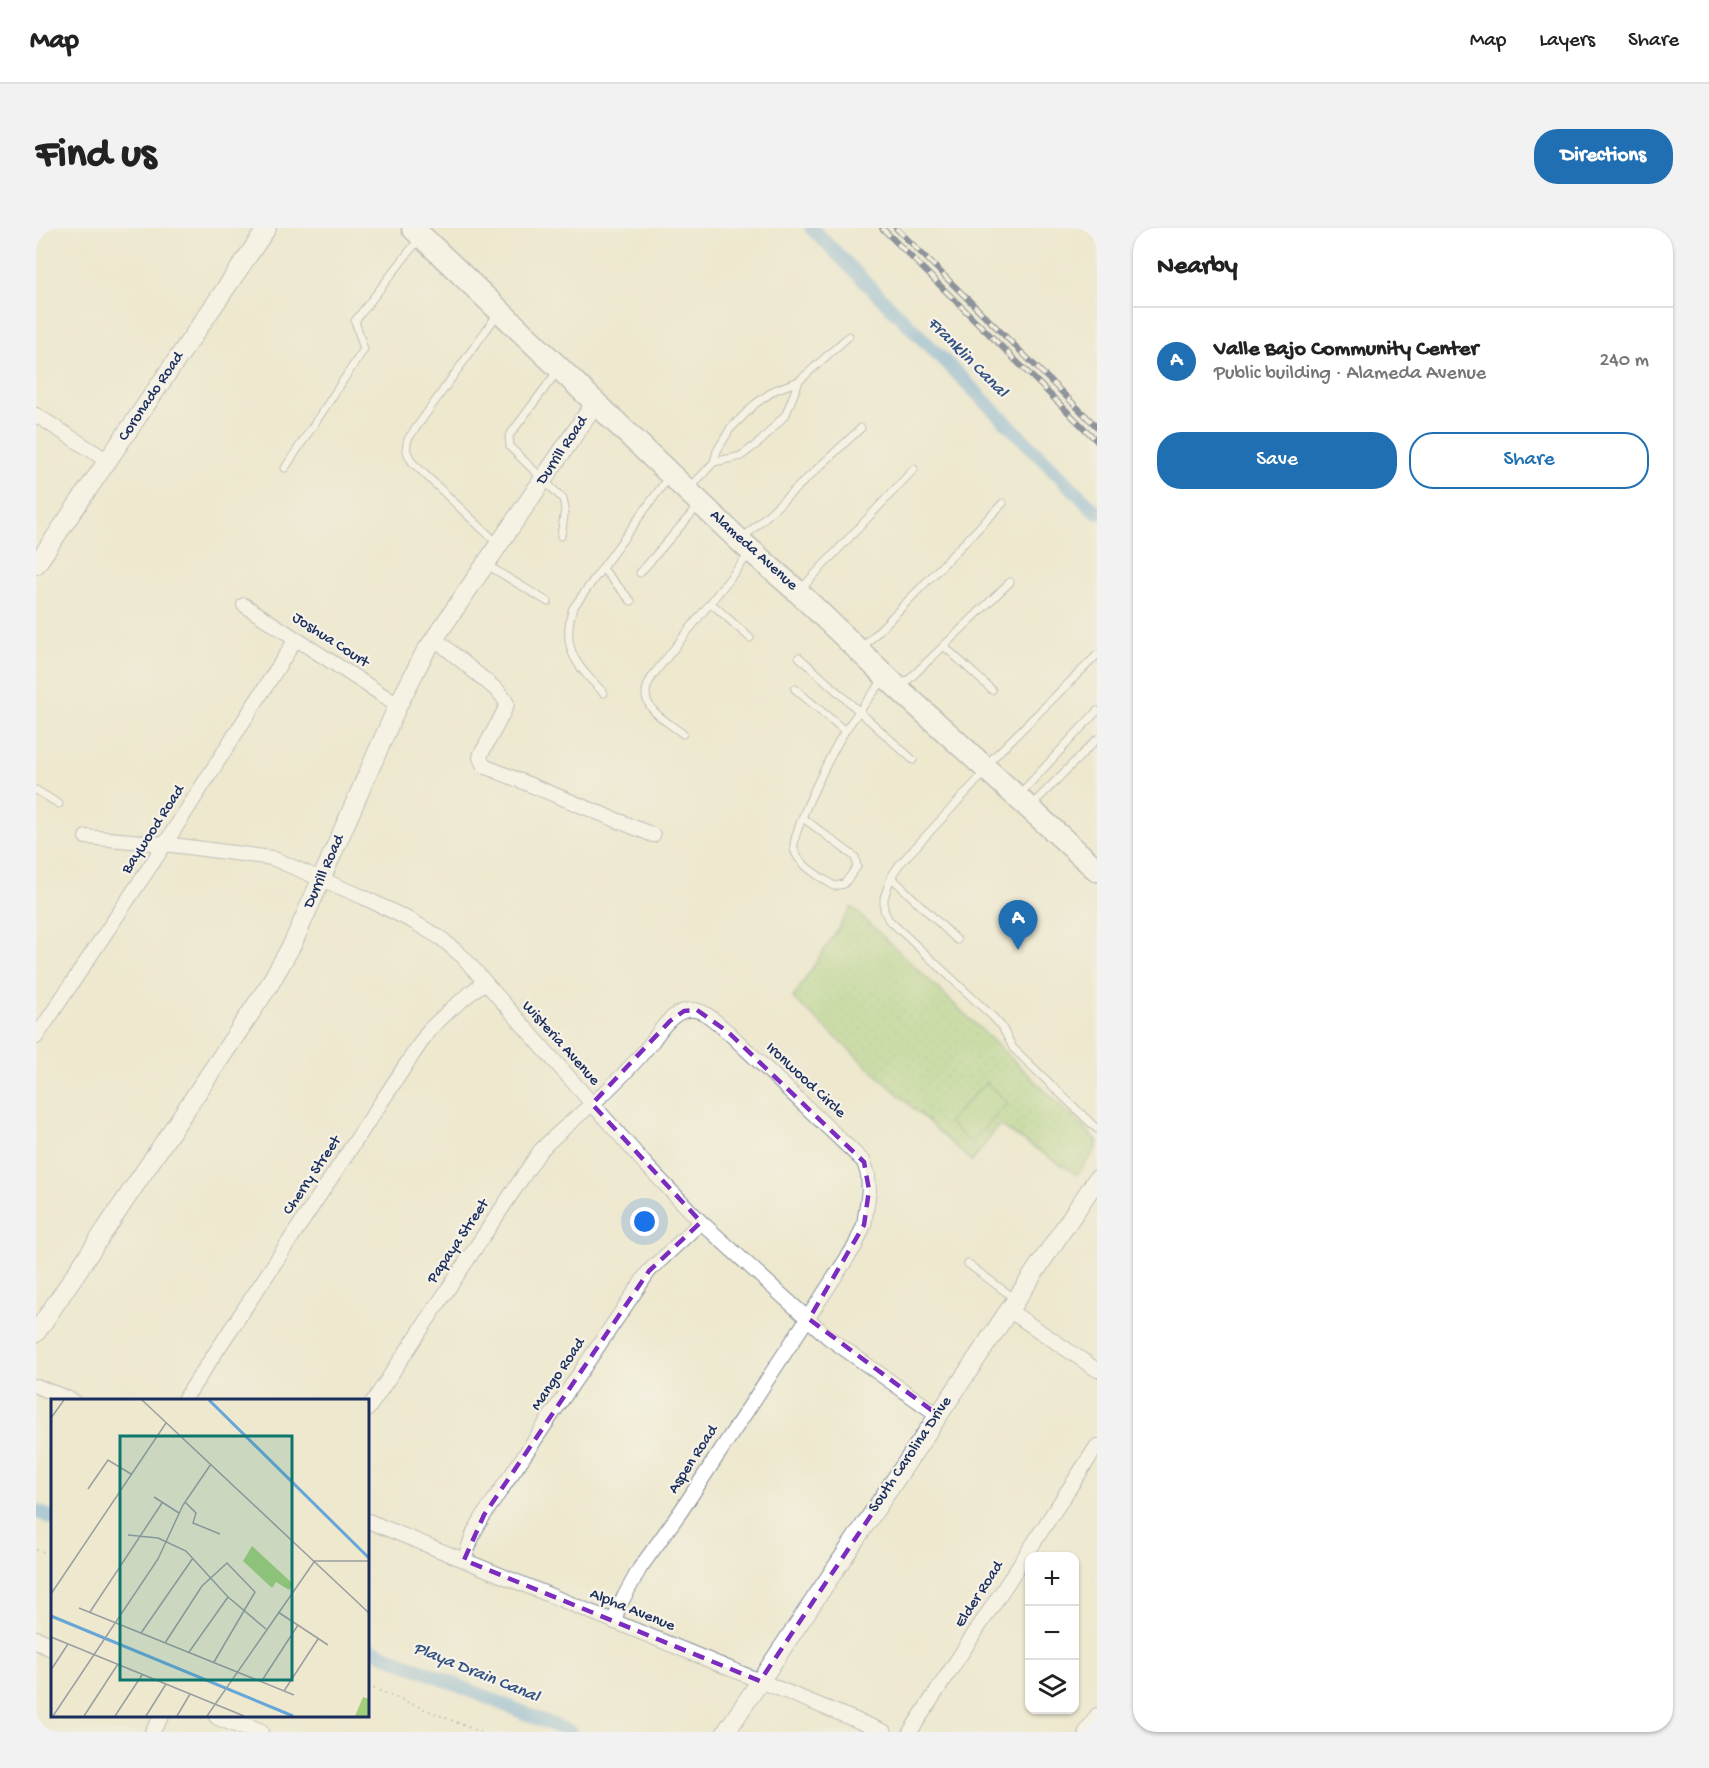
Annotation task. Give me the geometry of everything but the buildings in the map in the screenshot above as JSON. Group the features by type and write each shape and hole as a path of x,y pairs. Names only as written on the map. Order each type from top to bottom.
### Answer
{"main road":[{"name":"Alameda Avenue","path":"421,231 746,546 1023,802 1095,864"}],"street":[{"name":"Coronado Road","path":"36,565 267,228"},
{"name":"Durrill Road","path":"36,1333 268,987 293,943 399,705 434,638 596,402"},
{"path":"36,415 108,461"},
{"name":"Joshua Court","path":"244,604 399,705"},
{"path":"434,638 498,692 506,703 507,708 481,754 480,758 484,766 653,835"},
{"name":"Baywood Road","path":"36,1037 165,844 296,639"},
{"name":"Wisteria Avenue","path":"86,837 165,844 272,858 363,897 431,932 463,957 647,1166 701,1222 852,1355 938,1415"},
{"name":"Cherry Street","path":"185,1399 429,1030 484,982"},
{"name":"Ironwood Circle","path":"592,1104 631,1066 670,1021 684,1011 697,1010 728,1032 846,1142 864,1162 868,1174 864,1226 855,1246 809,1319"},
{"name":"Papaya Street","path":"369,1408 540,1151 568,1123 592,1104"},
{"name":"South Carolina Drive","path":"726,1732 938,1415 1095,1187"},
{"name":"Mango Road","path":"464,1560 474,1532 484,1515 649,1271 701,1222"},
{"path":"1013,1305 1097,1370"},
{"name":"Aspen Road","path":"614,1622 619,1606 640,1569 809,1319"},
{"path":"36,1386 67,1399"},
{"name":"Elder Road","path":"910,1732 1097,1446"},
{"name":"Alpha Avenue","path":"369,1521 885,1732"},
{"path":"36,1640 51,1647"},
{"path":"1086,1732 1097,1715"},
{"path":"152,1732 161,1717"},
{"path":"221,1717 259,1732"}],"lane":[{"path":"285,468 364,349 355,321 421,231"},
{"path":"498,544 412,463 406,445 414,429 500,310"},
{"path":"640,573 694,497 730,429 755,404 775,390 800,381 849,336"},
{"path":"560,368 509,436 510,447 563,499 565,504 561,536"},
{"path":"714,462 741,456 761,441 786,414 800,381"},
{"path":"683,734 652,709 646,698 646,688 653,675 711,603 746,546 861,428"},
{"path":"798,592 914,469"},
{"path":"604,693 578,667 571,650 569,631 573,608 671,474"},
{"path":"860,650 1003,503"},
{"path":"484,564 548,602"},
{"path":"602,568 631,601"},
{"path":"803,818 855,857 857,867 844,884 834,886 798,858 794,847 803,818 820,778 845,731 860,712 893,682 944,646 1010,582"},
{"path":"711,603 750,638"},
{"path":"944,646 992,690"},
{"path":"1097,655 986,767 899,865 891,877 884,898 884,910 888,919 993,1017 1002,1027 1013,1048 1097,1129"},
{"path":"799,657 913,760"},
{"path":"795,689 845,731"},
{"path":"1023,802 1097,711"},
{"path":"1023,802 1097,739"},
{"path":"36,790 59,804"},
{"path":"891,877 957,939"},
{"path":"968,1264 1013,1305"}],"path":[{"path":"36,1550 51,1554"},
{"path":"369,1686 480,1732"}],"highlighted area":[{"path":"697,1010 728,1032 864,1162 869,1190 864,1225 809,1319 938,1415 760,1681 464,1560 484,1515 649,1271 701,1222 592,1104 670,1021 684,1011"}],"green space":[{"path":"852,907 1097,1140 1097,1147 1077,1175 999,1125 972,1162 793,998"},
{"path":"986,1082 1008,1103 970,1143 948,1122"}],"waterway":[{"name":"Franklin Canal","path":"811,228 1097,513"},
{"name":"Playa Drain Canal","path":"36,1511 51,1518"},
{"name":"Playa Drain Canal","path":"369,1648 570,1732"}],"railway":[{"path":"882,228 1097,441"},
{"path":"896,228 1097,427"}],"place":[{"name":"Valle Bajo Community Center","path":"1018,950"}]}
